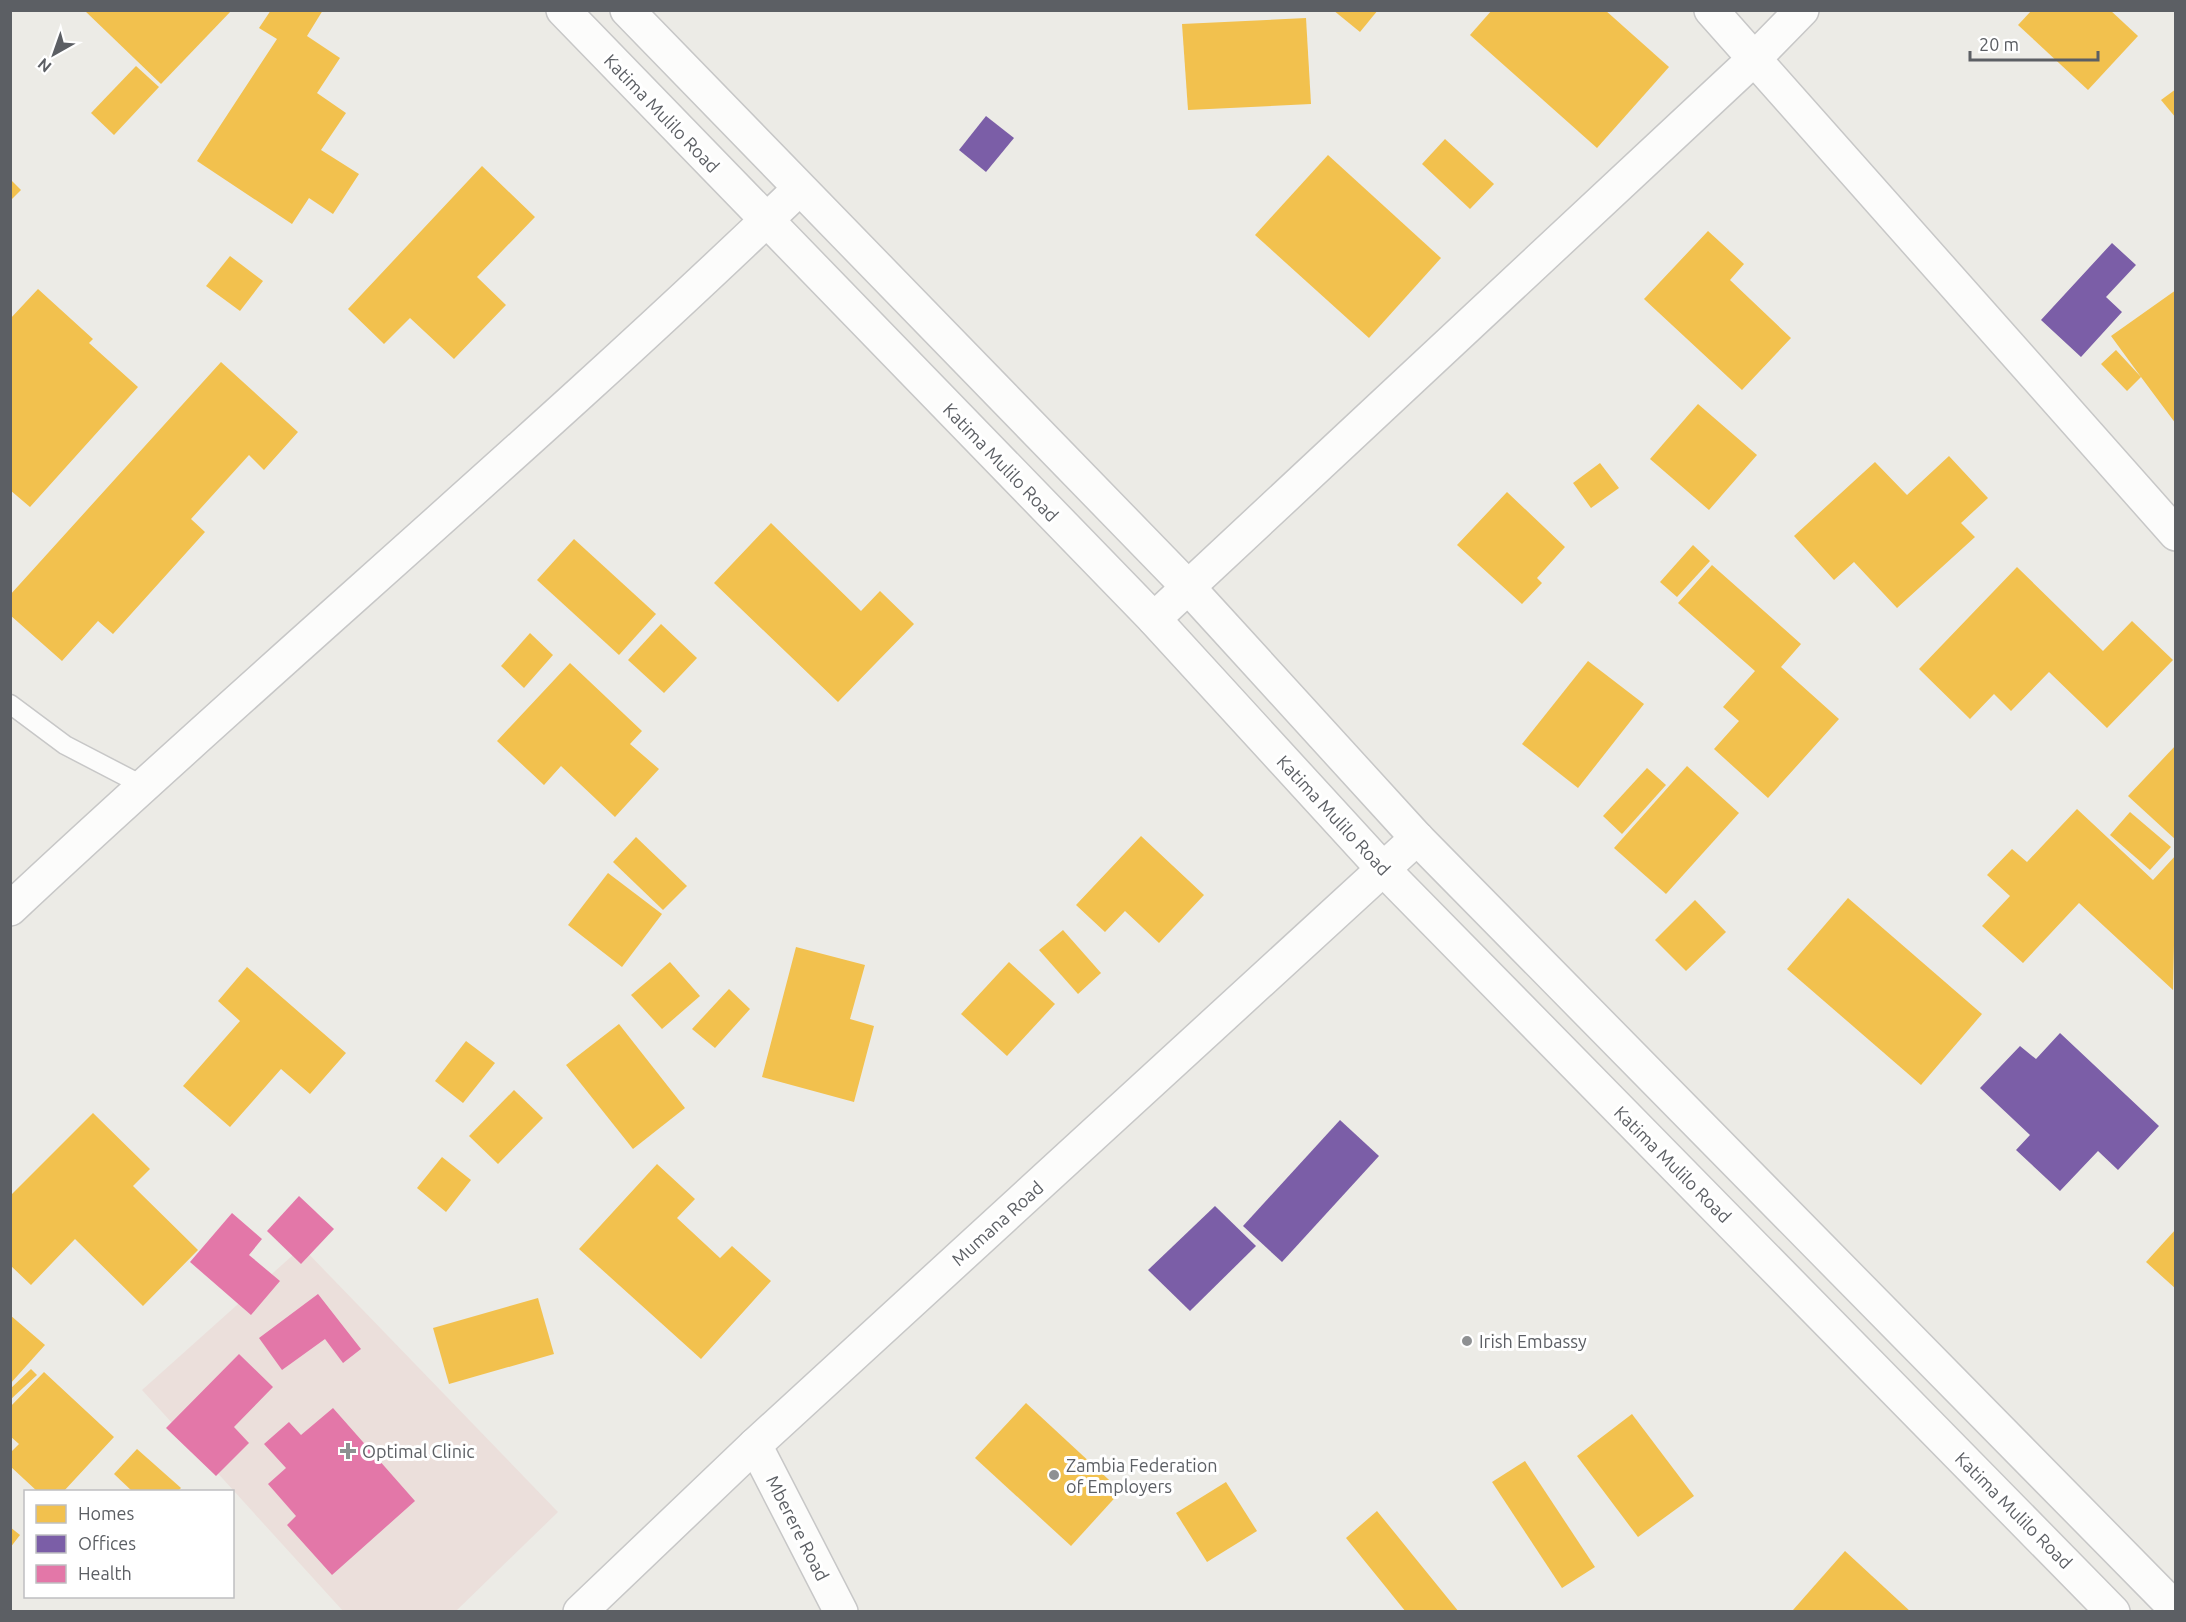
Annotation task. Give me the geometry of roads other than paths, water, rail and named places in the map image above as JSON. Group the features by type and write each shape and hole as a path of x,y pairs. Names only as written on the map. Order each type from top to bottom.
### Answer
{"main road":[{"name":"Katima Mulilo Road","path":"564,10 1154,619 1384,870 2113,1611"},
{"path":"627,10 1188,587 1417,838 2175,1609"},
{"path":"1711,10 2175,534"},
{"path":"1154,619 1754,60 1802,10"},
{"path":"10,909 142,785 465,498 799,189"},
{"name":"Mumana Road","path":"580,1611 755,1445 1417,838"},
{"name":"Mberere Road","path":"755,1445 841,1611"}],"lane":[{"path":"10,704 65,745 142,785"}],"place":[{"name":"Irish Embassy","path":"1467,1341"},
{"name":"Optimal Clinic","path":"348,1451"},
{"name":"Zambia Federation of Employers","path":"1054,1475"}]}
